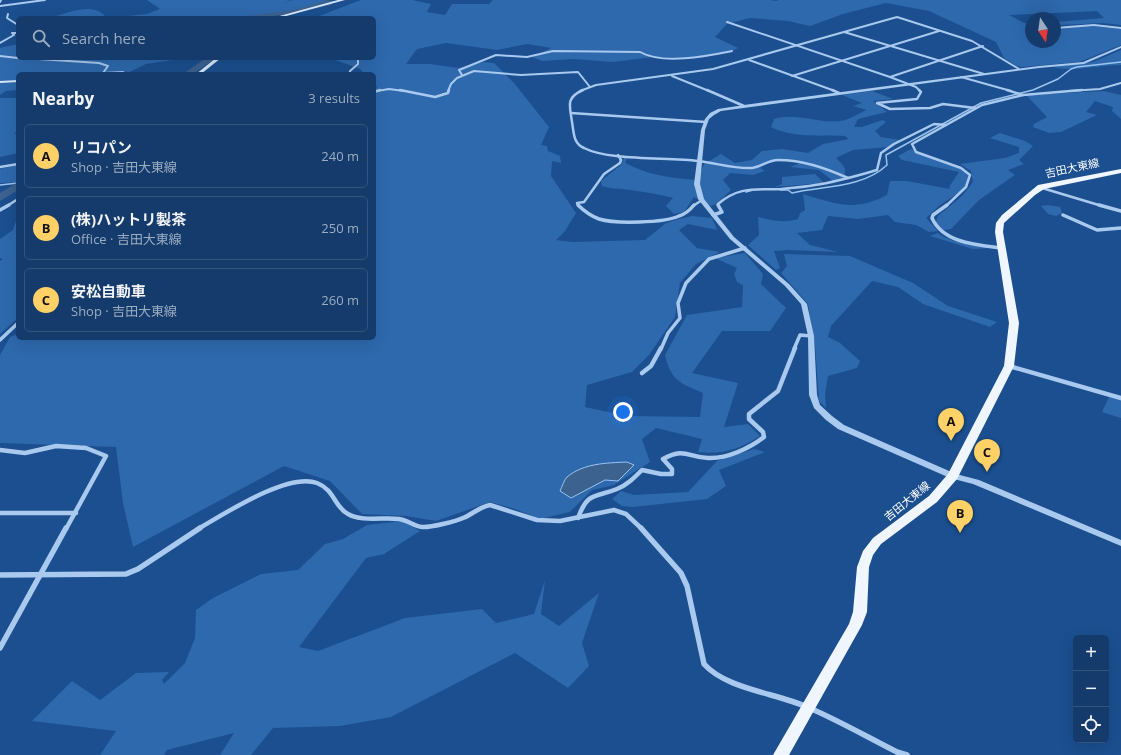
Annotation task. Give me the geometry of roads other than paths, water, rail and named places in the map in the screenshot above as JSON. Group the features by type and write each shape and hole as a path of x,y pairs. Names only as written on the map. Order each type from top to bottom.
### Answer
{"main road":[{"path":"282,16 343,0"},
{"path":"201,72 216,60"},
{"path":"0,82 16,81"},
{"name":"吉田大東線","path":"781,755 855,625 860,612 863,567 867,554 877,541 933,499 954,476 1009,366 1014,323 1010,289 1001,248 999,232 1000,224 1032,193 1041,187 1056,182 1121,171"}],"street":[{"path":"0,6 46,0"},
{"path":"8,14 7,19 16,24"},
{"path":"848,178 828,169 800,162 770,161 750,168 725,167 699,161 600,154 578,145 574,137 571,113 568,106 574,94 590,87 713,69 897,17 983,46 1019,69"},
{"path":"727,22 890,77 909,84 921,92 917,99 905,102 885,100 877,103 890,110 930,108 942,104 975,108"},
{"path":"1061,28 1094,25 1121,28"},
{"path":"844,31 984,74"},
{"path":"792,76 940,31"},
{"path":"0,43 14,35 12,33 16,33"},
{"path":"890,77 983,46"},
{"path":"1121,47 1084,63 1019,69 727,108 712,114 706,122 699,161 697,184 702,200 732,238 787,285 804,304 811,336 813,395 817,406 829,418 841,427 954,476 976,482 1121,543"},
{"path":"462,75 458,70 489,57 504,54 527,57 553,51 578,50 605,53 640,52 649,57 700,58 732,51"},
{"path":"0,56 16,58"},
{"path":"53,60 99,63 108,66 104,72"},
{"path":"350,72 358,64 358,60"},
{"path":"747,60 838,93"},
{"path":"376,92 390,89 439,96 448,93 450,82 462,75 479,70 491,74 516,75 578,72 590,87"},
{"path":"110,72 123,72"},
{"path":"672,76 744,106"},
{"path":"961,77 1021,94"},
{"path":"1001,248 953,238 940,231 933,224 933,215 951,203 963,190 970,179 970,175 961,168 921,155 912,147 912,144 948,125 975,108 1021,94 1100,89 1121,84"},
{"path":"571,113 706,122"},
{"path":"713,215 722,212 718,204 727,195 745,189 790,188 837,182 877,170 881,153 903,139 934,124 948,125"},
{"path":"618,155 620,163 604,174 584,202 577,204 584,212 594,218 603,220 663,222 690,211 695,202 702,200"},
{"path":"0,167 16,164"},
{"path":"1041,187 1121,211"},
{"path":"0,210 16,199"},
{"path":"1063,215 1097,230 1121,228"},
{"path":"642,373 647,370 656,358 666,342 668,333 680,318 678,303 686,283 709,258 745,248"},
{"path":"0,340 16,325"},
{"path":"578,518 583,504 594,495 617,489 630,482 642,470 652,471 667,476 672,474 672,469 663,459 670,455 687,452 707,458 713,458 747,448 758,442 764,437 763,432 749,419 749,414 778,391 800,335 811,336"},
{"path":"1009,366 1121,398"},
{"path":"0,450 25,453 56,446 86,448 106,456 76,513 0,648"},
{"path":"0,575 126,574 138,569 183,538 241,504 290,482 301,481 316,483 330,491 338,505 347,514 355,517 400,519 422,527 462,519 483,506 490,505 537,520 560,521 614,510 626,514 670,559 681,573 687,586 704,664 710,671 740,686 783,697 808,707 897,752 907,755"},
{"path":"0,513 76,513"}],"waterway":[{"path":"261,16 293,12 328,3 330,1 328,0"},
{"path":"190,72 209,60"},
{"path":"780,190 788,190 792,193 842,185 866,178 877,173 887,165 886,155 981,103 1033,90 1058,79 1071,69 1077,67 1121,62"},
{"path":"0,185 16,183"},
{"path":"0,198 16,186"},
{"path":"746,192 753,190"}],"place":[{"name":"リコパン","path":"951,441"},
{"name":"安松自動車","path":"987,472"},
{"name":"(株)ハットリ製茶","path":"960,533"}]}
